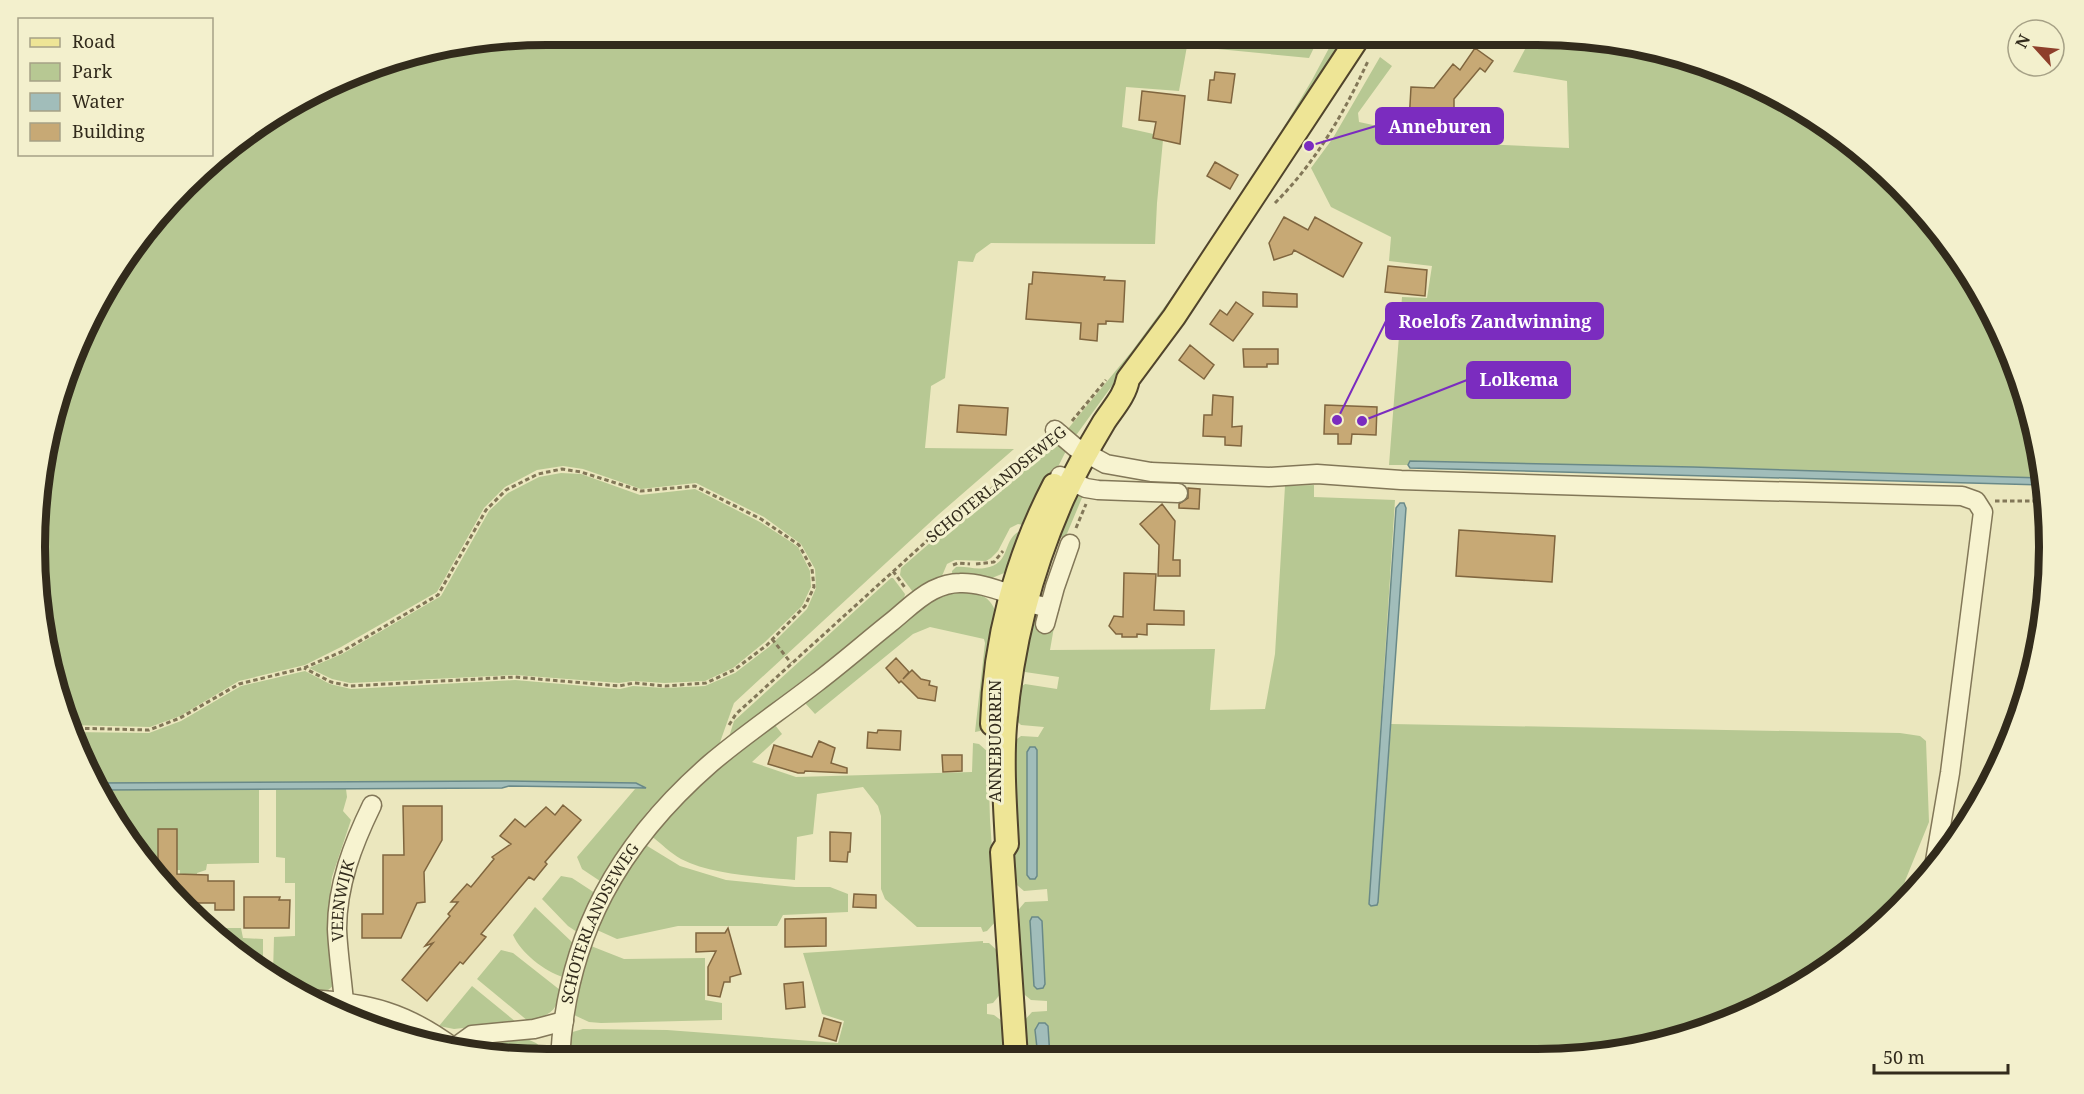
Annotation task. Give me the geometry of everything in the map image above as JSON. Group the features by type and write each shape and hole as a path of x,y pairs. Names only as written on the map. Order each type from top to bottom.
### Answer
{"main road":[{"name":"SCHOTERLANDSEWEG","path":"1018,596 1040,557 1065,479 1069,441 1126,390 1119,378 1191,291 1353,45"},
{"name":"SCHOTERLANDSEWEG","path":"1018,596 1032,532 1065,479"},
{"name":"ANNEBUORREN","path":"1015,1049 1002,852 1007,844 1005,728 1015,646 1018,596"}],"street":[{"name":"SCHOTERLANDSEWEG","path":"1069,441 1111,466 1151,472 1269,477 1317,474 1401,480 1962,496 1976,501"},
{"path":"1065,479 1093,489 1178,493"},
{"path":"1937,850 1950,772 1983,512 1976,501"},
{"path":"1018,596 1047,616 1070,544"},
{"path":"1040,557 1062,565"},
{"name":"SCHOTERLANDSEWEG","path":"463,1042 472,1035 534,1029 564,1021 574,970 584,940 598,905 622,862 661,810 730,748 829,673 915,602 936,588 967,583 1018,596"},
{"name":"VEENWIJK","path":"344,1002 338,951 339,905 350,856 372,806"},
{"path":"334,1001 382,1010 406,1018 438,1037"},
{"path":"561,1049 564,1021"}],"path":[{"path":"1323,54 1327,45"},
{"path":"1300,158 1309,164"},
{"name":"SCHOTERLANDSEWEG","path":"730,748 725,740 731,720 791,663 946,525 1069,441 1119,378"},
{"path":"79,728 149,730 180,718 239,684 304,668 341,652 438,595 486,510 506,490 538,474 562,469 581,472 641,491 695,486 761,519 800,545 812,570 814,587 805,606 772,639 734,670 706,683 675,685 634,683 619,686 515,677 350,686 331,681 304,668"},
{"path":"1070,544 1093,489"},
{"path":"1976,501 2037,501"},
{"path":"949,568 958,563 989,564 1000,556 1004,548"},
{"path":"893,571 910,596"},
{"path":"772,639 791,663"}],"green space":[{"path":"1315,45 1309,58 1187,46 1179,91 1126,87 1122,127 1158,135 1163,140 1155,244 991,243 976,254 973,262 958,261 945,378 931,386 925,448 1014,449 938,515 734,703 719,745 683,776 648,811 600,881 582,869 577,857 635,789 644,789 504,781 104,783 81,732 149,733 181,721 241,686 305,671 330,684 351,689 515,680 620,689 633,686 665,688 705,686 735,673 769,647 807,609 816,588 815,569 801,544 764,517 696,483 641,489 583,469 563,466 537,470 505,487 484,508 437,592 305,665 239,681 180,716 150,727 78,725 62,677 49,613 45,547 49,481 62,417 83,355 97,325 112,296 149,241 192,192 216,170 241,149 296,112 355,83 417,62 481,49 514,46"},
{"path":"1331,45 1343,45 1282,139 1278,137"},
{"path":"1527,45 1603,49 1667,62 1729,83 1759,97 1788,112 1843,149 1892,192 1914,216 1935,241 1972,296 2001,355 2012,386 2022,417 2034,478 1410,461 1408,465 1389,465 1402,297 1427,298 1432,266 1389,261 1391,237 1331,207 1311,168 1333,138 1380,57 1392,66 1358,113 1359,122 1373,125 1459,128 1460,143 1569,148 1567,81 1513,72"},
{"path":"1194,267 1196,270 1077,434 1067,430 1132,351"},
{"path":"1058,439 1067,449 1028,526 1018,524 1010,528 998,551 986,561 955,560 947,564 942,576 913,592 900,575 901,568 975,504"},
{"path":"561,473 581,474 640,495 695,489 760,522 798,547 810,571 811,587 802,606 765,642 733,668 705,681 619,683 515,675 350,683 332,679 309,668 342,654 441,596 489,511 508,493 539,477"},
{"path":"1314,485 1314,497 1395,500 1369,904 1371,906 1378,902 1391,724 1900,733 1920,736 1926,741 1929,822 1904,889 1843,945 1788,982 1759,997 1729,1011 1667,1032 1603,1045 1537,1049 1049,1049 1048,1026 1045,1023 1039,1023 1035,1030 1037,1049 1024,1049 1022,1023 1032,1012 1047,1011 1047,1001 1031,1000 1020,991 1014,915 1025,902 1048,901 1047,889 1024,891 1012,881 1008,746 1021,736 1038,737 1044,727 1021,725 1010,714 1012,693 1025,684 1057,689 1059,677 1025,672 1017,661 1026,616 1039,612 1039,623 1054,627 1050,650 1215,649 1210,710 1265,709 1275,654 1285,486","holes":["1035,747 1037,750 1037,876 1035,879 1030,879 1027,875 1027,752"]},
{"path":"1070,492 1084,493 1066,536 1059,538"},
{"path":"1021,532 1009,571 992,578 952,576 952,571 956,567 981,568 993,566 999,562 1013,536"},
{"path":"891,578 905,594 903,603 729,737 734,721"},
{"path":"954,592 977,594 987,599 992,604 998,619 987,724 980,731 975,732 984,639 930,627 913,634 815,714 805,703 935,597"},
{"path":"775,725 782,734 752,762 796,777 972,772 973,743 979,744 988,752 997,920 987,931 983,932 981,927 917,927 885,899 881,889 881,816 878,806 863,787 817,794 813,834 797,837 795,880 707,869 681,859 651,836 710,777"},
{"path":"346,789 347,797 343,811 351,820 332,877 328,911 334,984 327,991 319,994 273,967 274,937 295,936 295,883 285,883 285,858 276,857 276,790"},
{"path":"108,790 259,790 259,863 207,864 206,870 197,873 196,906 180,889 180,870 164,871 130,826"},
{"path":"644,844 680,866 726,880 795,887 830,887 848,894 848,912 783,915 777,926 678,926 617,939 597,930 622,880"},
{"path":"561,876 572,878 595,893 577,932 568,926 542,899"},
{"path":"535,907 573,943 563,977 534,960 513,935"},
{"path":"226,928 241,928 243,938 263,939 263,960 241,945 226,932"},
{"path":"983,941 983,943 989,943 1000,953 1002,992 993,1003 987,1004 987,1014 994,1015 1006,1024 1007,1049 568,1049 569,1033 583,1029 667,1030 838,1043 844,1021 822,1014 803,953"},
{"path":"591,946 624,959 705,958 705,1000 722,1003 722,1020 601,1023 589,1022 574,1015 582,974"},
{"path":"501,950 513,953 560,990 557,1004 551,1012 528,1021 477,979"},
{"path":"472,986 516,1022 454,1029 439,1026"},
{"path":"362,1014 372,1015 423,1033"},
{"path":"525,1038 543,1049 475,1044 480,1041"}],"water":[{"path":"1410,461 2034,478 2035,485 1410,468 1408,465"},
{"path":"1400,503 1404,503 1406,508 1378,902 1377,905 1371,906 1369,904 1396,508"},
{"path":"1030,747 1035,747 1037,750 1037,876 1035,879 1030,879 1027,875 1027,752"},
{"path":"504,781 636,783 646,788 509,786 502,788 108,790 104,783"},
{"path":"1032,917 1038,917 1042,921 1045,984 1043,988 1037,989 1034,986 1030,921"},
{"path":"1039,1023 1045,1023 1048,1026 1049,1049 1037,1049 1035,1030"}],"building":[{"path":"1475,48 1493,61 1485,72 1480,68 1454,99 1454,111 1442,117 1441,125 1409,123 1411,87 1434,88 1453,64 1460,70"},
{"path":"1215,72 1235,74 1231,103 1208,100 1210,80 1214,80"},
{"path":"1142,91 1185,96 1180,144 1153,138 1156,122 1139,120"},
{"path":"1215,162 1238,175 1230,189 1207,176"},
{"path":"1284,217 1308,230 1315,217 1362,243 1343,277 1294,250 1292,254 1274,260 1269,243"},
{"path":"1388,266 1427,270 1425,296 1385,292"},
{"path":"1033,272 1105,277 1104,280 1125,281 1123,322 1106,321 1106,324 1098,324 1097,341 1080,339 1081,323 1026,319 1029,284 1032,284"},
{"path":"1263,292 1297,294 1297,307 1263,306"},
{"path":"1236,302 1253,314 1233,341 1210,324 1220,310 1227,315"},
{"path":"1190,345 1214,365 1204,379 1179,360"},
{"path":"1243,349 1278,349 1278,364 1267,364 1267,367 1244,367"},
{"path":"1213,395 1233,397 1232,427 1242,426 1241,446 1225,445 1225,437 1203,436 1204,415 1212,415"},
{"path":"959,405 1008,408 1006,435 957,432"},
{"path":"1325,405 1377,407 1376,435 1352,434 1351,444 1338,444 1338,434 1324,434"},
{"path":"1188,488 1200,489 1199,509 1179,508 1179,504 1188,498"},
{"path":"1162,504 1175,521 1173,560 1180,560 1180,576 1158,576 1159,545 1140,524"},
{"path":"1459,530 1555,536 1552,582 1456,576"},
{"path":"1124,573 1156,574 1154,610 1184,611 1184,625 1147,624 1147,635 1122,637 1122,634 1116,634 1109,626 1114,616 1123,617"},
{"path":"896,658 909,672 903,679 912,670 921,679 930,681 929,685 937,687 935,701 918,698 901,681 899,683 886,668"},
{"path":"878,730 901,731 900,750 867,748 868,732 877,733"},
{"path":"819,741 835,748 831,763 847,768 847,773 805,771 798,773 768,764 774,745 812,757"},
{"path":"942,755 962,755 962,771 943,772"},
{"path":"563,805 581,820 545,862 547,864 534,880 529,877 481,934 486,937 463,964 460,962 427,1001 402,980 433,943 425,946 450,916 448,914 458,902 451,902 467,884 471,887 494,859 492,857 511,844 500,836 515,819 525,827 546,807 555,815"},
{"path":"403,806 442,806 442,840 424,872 425,902 417,903 401,938 362,938 362,914 383,914 383,855 404,855"},
{"path":"158,829 177,829 177,874 208,875 208,881 234,881 234,910 215,910 215,903 193,903 158,864"},
{"path":"830,832 851,833 847,862 830,861"},
{"path":"854,894 876,895 876,908 853,907"},
{"path":"244,897 280,897 279,900 290,900 289,928 244,928"},
{"path":"826,918 826,946 785,947 785,919"},
{"path":"728,928 741,974 730,977 730,982 724,982 720,997 708,995 708,967 716,951 696,952 696,933 725,933"},
{"path":"803,982 805,1007 786,1009 784,984"},
{"path":"824,1018 841,1023 836,1041 819,1036"}],"place":[{"name":"Anneburen","path":"1309,146"},
{"name":"Roelofs Zandwinning","path":"1337,420"},
{"name":"Lolkema","path":"1362,421"}]}
